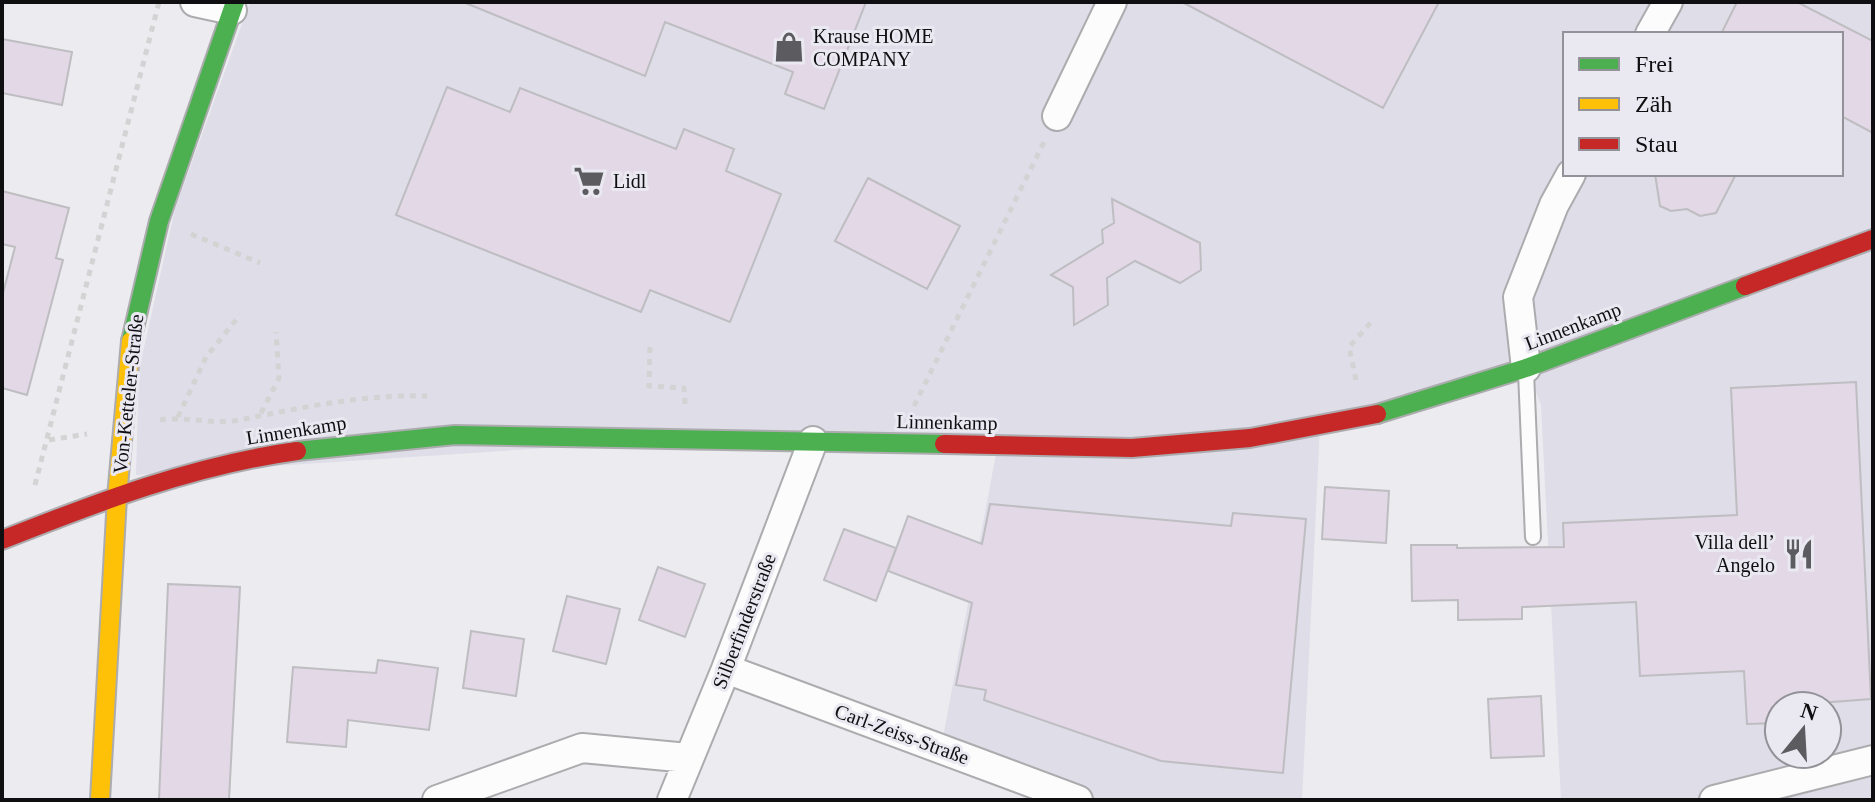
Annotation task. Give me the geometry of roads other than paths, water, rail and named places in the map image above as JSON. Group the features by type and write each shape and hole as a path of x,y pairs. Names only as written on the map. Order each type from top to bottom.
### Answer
{"main road":[{"name":"Von-Ketteler-Straße","path":"100,800 117,497 132,334 159,221 233,6"},
{"name":"Linnenkamp","path":"2,540 117,497 226,463 361,442 455,435 1132,448 1250,438 1381,413 1526,368 1873,239"}],"street":[{"path":"195,2 233,6"},
{"path":"1057,116 1112,2"},
{"path":"1651,32 1668,2"},
{"path":"1526,368 1518,297 1554,205 1570,176"},
{"name":"Silberfinderstraße","path":"672,800 813,441"},
{"name":"Carl-Zeiss-Straße","path":"726,669 1078,800"},
{"path":"437,800 582,748 688,758"},
{"path":"1714,800 1873,760"}],"lane":[{"path":"1526,368 1533,537"}],"place":[{"name":"Krause HOME COMPANY","path":"789,47"},
{"name":"Lidl","path":"589,181"},
{"name":"Villa dell’ Angelo","path":"1799,554"}]}
